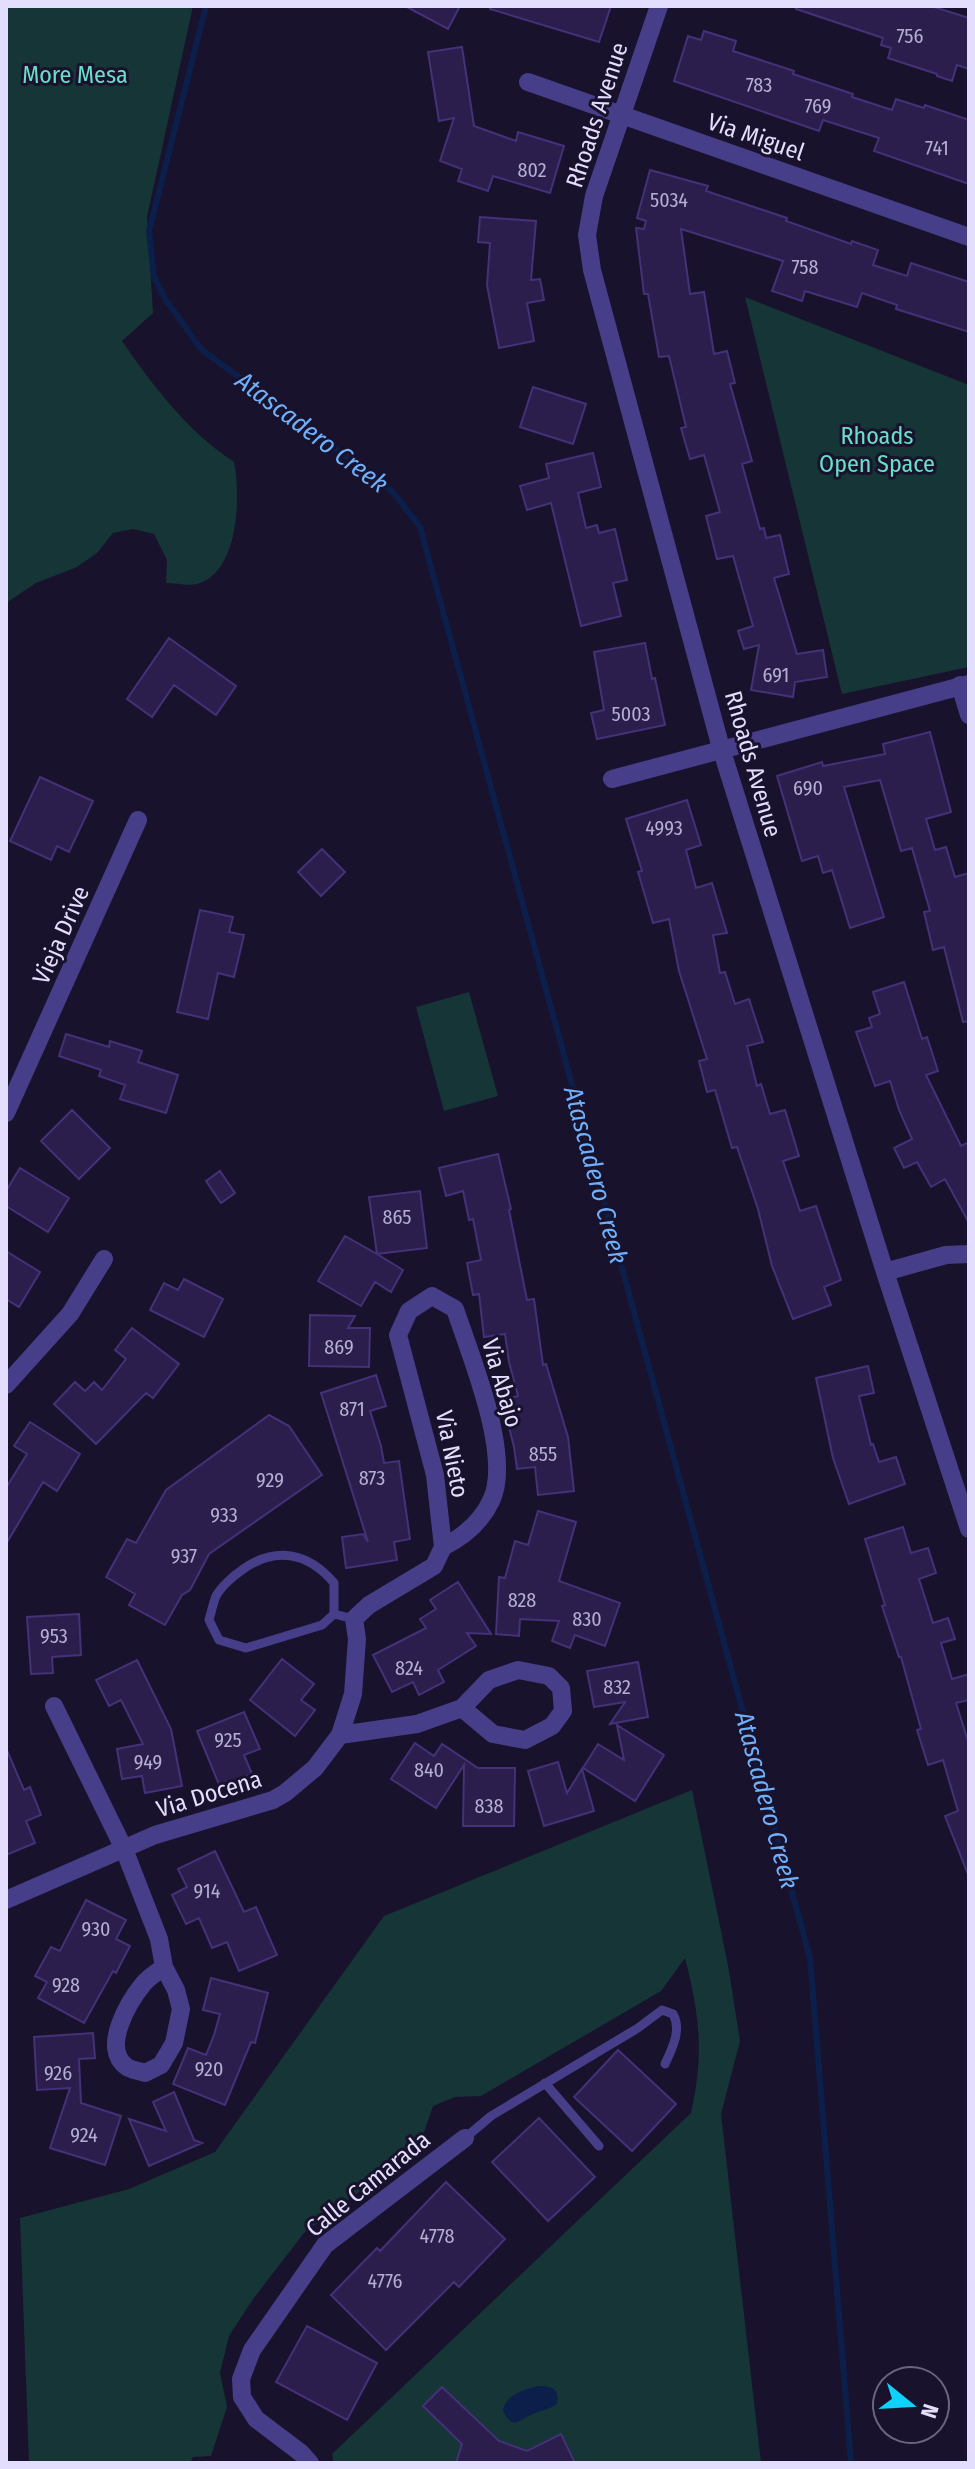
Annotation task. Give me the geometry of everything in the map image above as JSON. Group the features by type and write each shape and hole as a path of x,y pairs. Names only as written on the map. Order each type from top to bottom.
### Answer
{"street":[{"name":"Rhoads Avenue","path":"659,6 594,196 587,235 592,270 721,748 969,1529"},
{"name":"Via Miguel","path":"528,82 969,237"},
{"path":"612,779 964,684 969,715"},
{"name":"Vieja Drive","path":"6,1113 138,820"},
{"path":"885,1272 946,1255 969,1254"},
{"path":"6,1385 70,1314 104,1259"},
{"name":"Via Nieto","path":"443,1547 435,1475 398,1335 409,1311 432,1296 455,1309"},
{"name":"Via Abajo","path":"443,1547 465,1535 491,1500 498,1472 492,1426 455,1309"},
{"path":"354,1619 369,1605 434,1566 443,1547"},
{"name":"Via Docena","path":"6,1900 155,1835 273,1800 315,1768 340,1735 353,1694 356,1665 354,1619"},
{"path":"340,1735 417,1724 462,1708 489,1680 518,1670 549,1676 561,1688 563,1711 552,1726 525,1740 493,1734 462,1708"},
{"path":"54,1706 124,1849 159,1939 164,1967 176,1990 181,2009 174,2043 161,2065 145,2073 126,2067 116,2053 117,2034 127,2010 145,1982 164,1967"},
{"name":"Calle Camarada","path":"310,2463 256,2419 242,2397 241,2379 252,2350 325,2245 465,2138"}],"lane":[{"path":"283,1555 306,1559 321,1567 334,1583 334,1614 322,1625 246,1648 219,1640 209,1620 217,1595 235,1574 257,1559 283,1555"},
{"path":"334,1614 354,1619"},
{"path":"465,2138 491,2116 638,2028 662,2010 673,2014 677,2020 673,2045 665,2064"},
{"path":"545,2083 599,2146"}],"green space":[{"name":"More Mesa","path":"6,6 193,6 147,217 153,313 122,341 186,422 234,462 236,513 229,550 211,577 197,584 166,583 167,560 154,534 133,529 113,533 97,553 77,567 36,583 6,603"},
{"name":"Rhoads Open Space","path":"745,297 969,385 969,667 842,694"},
{"path":"469,992 498,1096 444,1111 416,1007"},
{"path":"692,1790 728,1965 740,2041 721,2114 761,2463 334,2463 332,2454 691,2113 699,2054 694,1999 685,1958 661,1991 481,2096 455,2097 433,2106 419,2147 304,2233 229,2336 220,2373 227,2407 211,2456 193,2457 190,2463 29,2463 20,2218 129,2189 215,2152 384,1916"}],"water":[{"path":"538,2386 554,2389 557,2404 519,2421 510,2420 503,2411 507,2400"}],"building":[{"path":"405,6 460,6 448,29"},
{"path":"490,6 611,6 599,42 490,9"},
{"path":"796,6 931,6 969,18 969,69 957,65 952,81 937,76 888,58 891,48 881,45 883,38 796,9"},
{"path":"704,31 736,41 733,51 794,71 793,74 853,94 852,97 892,110 896,99 969,120 969,184 874,151 879,138 823,120 819,131 674,81 688,36 701,40"},
{"path":"462,47 474,126 516,141 518,132 564,146 550,193 493,176 488,191 458,181 462,169 440,161 454,118 439,121 428,52"},
{"path":"650,170 708,186 706,191 787,218 786,221 851,244 852,241 878,250 873,265 907,276 911,263 969,282 969,332 896,309 897,305 862,293 857,307 805,291 802,301 772,291 783,261 681,229 690,294 704,292 714,354 727,351 735,383 730,384 752,461 742,464 760,529 764,528 766,538 780,535 789,574 774,578 797,654 823,650 827,677 795,682 793,697 751,690 759,645 744,649 738,631 753,626 733,556 717,559 706,516 720,512 704,455 690,459 681,428 686,427 669,356 659,357 648,294 644,294 636,228 644,229 646,221 637,218"},
{"path":"480,217 536,221 531,280 540,279 544,300 527,303 534,341 499,348 487,285 490,243 478,242"},
{"path":"533,387 586,404 573,444 520,427"},
{"path":"593,453 601,487 578,493 586,528 597,525 599,533 615,529 627,580 613,583 621,616 581,626 551,503 527,510 520,486 549,478 546,464"},
{"path":"169,638 236,686 216,715 174,685 152,717 127,699"},
{"path":"645,643 665,725 597,739 591,713 604,710 594,652"},
{"path":"930,732 951,812 926,819 935,850 946,847 955,877 969,873 969,1021 963,1022 944,947 933,950 924,912 930,911 912,848 901,851 880,780 844,787 884,917 850,928 832,870 823,873 818,856 802,861 777,776 822,762 823,766 885,754 883,744"},
{"path":"40,777 93,801 69,852 57,846 51,860 10,841"},
{"path":"687,800 701,845 686,850 696,888 712,883 727,933 713,935 720,973 725,972 735,1004 749,999 763,1042 747,1046 757,1086 761,1084 770,1114 785,1110 799,1156 783,1161 800,1211 816,1206 841,1280 824,1287 831,1305 793,1319 772,1266 758,1209 737,1147 732,1148 715,1090 707,1092 699,1061 707,1059 679,971 669,919 653,923 638,872 642,871 626,819"},
{"path":"322,849 345,872 321,896 298,872"},
{"path":"200,910 233,917 229,932 244,935 234,977 218,973 208,1019 177,1012"},
{"path":"904,982 922,1039 927,1037 938,1071 926,1075 961,1146 969,1142 969,1223 945,1179 931,1187 917,1162 904,1168 894,1148 912,1139 890,1081 875,1086 856,1032 872,1027 869,1018 880,1014 873,992"},
{"path":"66,1034 109,1047 110,1041 142,1051 138,1062 178,1075 166,1113 120,1099 125,1085 99,1076 101,1070 59,1056"},
{"path":"72,1110 110,1148 79,1179 41,1141"},
{"path":"498,1154 527,1300 534,1299 543,1365 546,1364 568,1437 574,1491 538,1495 535,1467 517,1469 502,1400 518,1396 505,1334 484,1337 479,1294 473,1295 467,1263 481,1260 473,1219 469,1220 463,1191 446,1196 439,1168"},
{"path":"20,1168 69,1198 48,1232 6,1206 6,1191"},
{"path":"220,1171 235,1193 221,1203 206,1181"},
{"path":"420,1191 427,1248 377,1254 369,1197"},
{"path":"345,1236 403,1270 391,1292 375,1282 361,1306 318,1281"},
{"path":"6,1251 40,1272 19,1307 6,1299"},
{"path":"184,1279 223,1299 204,1337 150,1310 164,1283 178,1290"},
{"path":"310,1315 355,1316 348,1328 370,1328 369,1367 309,1366"},
{"path":"132,1328 179,1364 153,1398 146,1393 96,1444 54,1404 75,1382 85,1391 94,1382 102,1390 126,1359 115,1350"},
{"path":"868,1366 874,1393 859,1396 871,1445 879,1462 896,1457 905,1484 849,1504 833,1458 816,1378"},
{"path":"376,1375 386,1406 370,1411 384,1463 399,1461 410,1539 394,1542 397,1560 346,1568 342,1537 363,1534 368,1542 321,1393"},
{"path":"269,1415 289,1426 322,1475 209,1554 190,1590 182,1595 165,1625 129,1605 135,1594 106,1577 127,1539 136,1543 166,1490"},
{"path":"30,1422 80,1454 57,1491 43,1482 6,1544 6,1488 27,1454 14,1446"},
{"path":"538,1511 576,1522 559,1581 620,1603 605,1646 575,1635 570,1648 552,1641 559,1621 520,1619 519,1636 496,1634 499,1577 505,1578 515,1541 528,1545"},
{"path":"903,1527 911,1553 928,1548 936,1573 919,1579 933,1623 948,1618 955,1639 941,1643 952,1679 969,1674 969,1700 956,1703 969,1744 969,1877 945,1816 958,1811 943,1760 928,1765 901,1657 882,1606 885,1605 865,1539"},
{"path":"458,1582 491,1634 467,1633 476,1646 438,1670 444,1682 419,1695 413,1682 392,1692 373,1655 426,1628 420,1619 436,1609 430,1600"},
{"path":"79,1614 81,1655 52,1657 53,1673 31,1674 27,1617"},
{"path":"282,1659 314,1684 301,1700 315,1710 295,1736 250,1700"},
{"path":"137,1660 171,1729 182,1786 145,1793 142,1776 122,1779 117,1749 143,1744 121,1700 109,1706 96,1680"},
{"path":"638,1662 648,1717 610,1724 625,1702 594,1707 587,1671"},
{"path":"244,1712 260,1749 244,1755 252,1774 220,1787 197,1731"},
{"path":"617,1725 664,1755 635,1801 583,1768 598,1744 624,1760"},
{"path":"415,1743 434,1756 442,1744 478,1768 515,1768 514,1826 463,1826 464,1765 436,1808 391,1779"},
{"path":"6,1748 24,1790 30,1787 41,1815 26,1821 35,1843 6,1855"},
{"path":"558,1762 567,1793 582,1769 594,1811 544,1826 528,1771"},
{"path":"215,1851 244,1912 256,1907 277,1955 239,1971 227,1942 212,1948 199,1918 186,1924 172,1895 187,1887 178,1869"},
{"path":"86,1900 126,1920 116,1939 130,1946 84,2023 38,1998 47,1982 35,1976 51,1947 60,1951"},
{"path":"211,1978 268,1993 255,2043 251,2042 225,2105 173,2084 188,2048 206,2055 214,2035 220,2014 203,2010"},
{"path":"93,2033 95,2058 79,2059 81,2103 121,2116 105,2165 50,2148 70,2088 37,2090 34,2037"},
{"path":"618,2050 676,2104 632,2151 574,2097"},
{"path":"174,2092 194,2140 202,2143 149,2166 129,2119 166,2131 153,2102"},
{"path":"539,2118 595,2177 548,2221 492,2162"},
{"path":"446,2182 505,2239 459,2287 454,2282 386,2350 331,2295 377,2248 380,2251"},
{"path":"307,2326 377,2363 347,2420 276,2382"},
{"path":"442,2387 499,2441 527,2451 561,2434 575,2463 456,2463 462,2444 423,2406"}],"waterway":[{"name":"Atascadero Creek","path":"206,6 149,231 154,277 165,299 201,349 392,491 420,527 810,1958 851,2463"}]}
